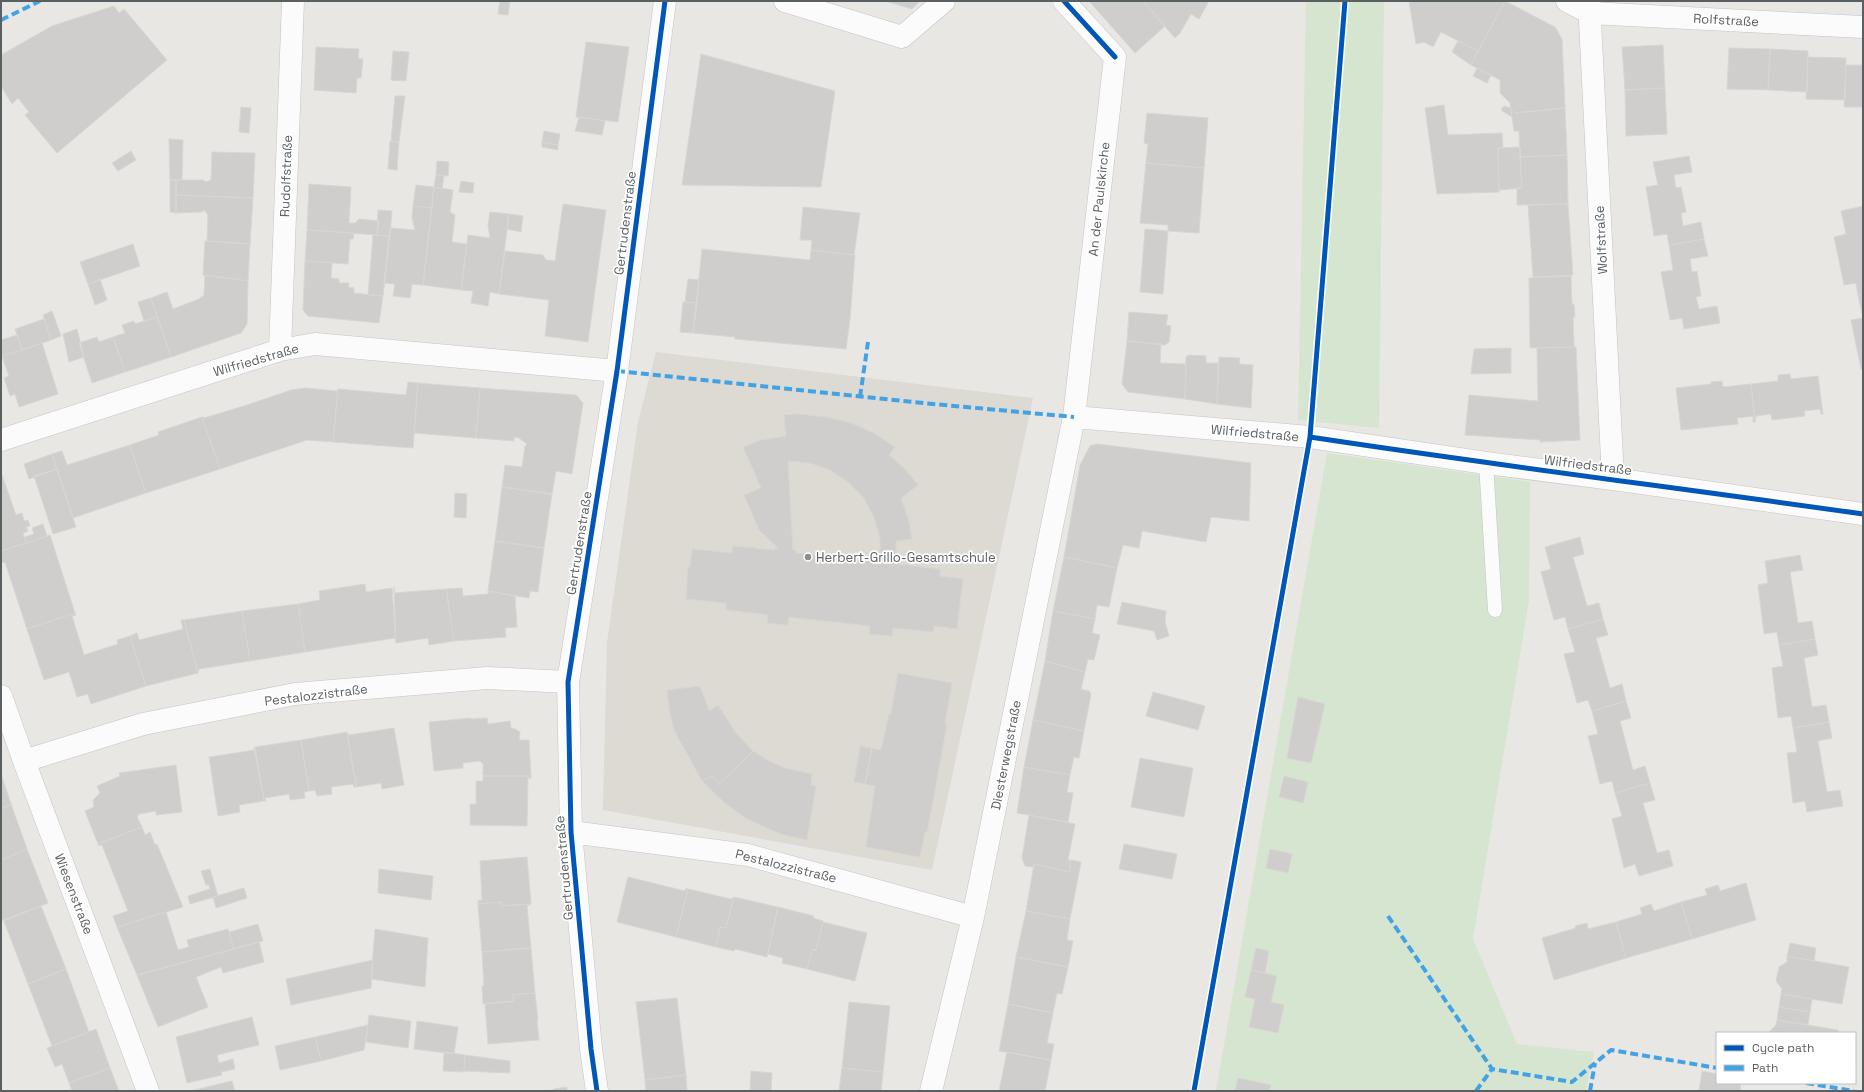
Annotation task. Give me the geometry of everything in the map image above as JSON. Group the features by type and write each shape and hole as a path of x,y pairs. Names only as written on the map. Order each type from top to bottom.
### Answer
{"street":[{"name":"Rudolfstraße","path":"280,350 293,1"},
{"name":"Gertrudenstraße","path":"597,1091 571,832 568,682 617,371 665,1"},
{"path":"785,1 902,37 944,1"},
{"name":"An der Paulskirche","path":"1064,1 1115,57 1074,417"},
{"path":"1567,1 1589,7"},
{"name":"Rolfstraße","path":"1589,7 1863,27"},
{"name":"Wolfstraße","path":"1589,7 1613,479"},
{"name":"Wilfriedstraße","path":"1,440 280,350 314,344 617,371"},
{"name":"Wilfriedstraße","path":"1074,417 1310,437 1486,463 1863,514"},
{"name":"Diesterwegstraße","path":"931,1091 973,916 1074,417"},
{"name":"Pestalozzistraße","path":"24,761 143,724 295,694 487,678 568,682"},
{"name":"Wiesenstraße","path":"1,696 148,1091"},
{"name":"Pestalozzistraße","path":"571,832 748,854 973,916"}],"lane":[{"path":"1486,463 1496,610"}],"shaded area":[{"name":"Herbert-Grillo-Gesamtschule","path":"656,352 1033,398 932,870 603,810 607,643 638,422"}],"green space":[{"path":"1306,1 1384,1 1379,428 1298,420"},
{"path":"1327,453 1530,482 1529,600 1473,939 1517,1044 1594,1052 1586,1091 1216,1091"}],"building":[{"path":"500,1 510,1 508,15 498,14"},
{"path":"885,1 920,1 912,9"},
{"path":"1089,1 1143,1 1165,26 1135,53"},
{"path":"1143,1 1209,1 1199,19 1191,14 1180,33 1175,38"},
{"path":"1409,1 1505,1 1478,51 1441,32 1433,47 1424,42 1416,44"},
{"path":"1505,1 1555,27 1562,39 1565,108 1515,113 1511,110 1510,103 1500,93 1500,80 1471,65"},
{"path":"114,6 119,13 124,9 167,60 57,153 25,115 29,112 18,98 12,104 1,86 1,55 52,26"},
{"path":"1458,41 1478,51 1471,65 1452,52"},
{"path":"586,42 629,47 618,122 576,117"},
{"path":"1663,45 1665,88 1625,90 1622,47"},
{"path":"316,47 359,49 358,58 363,59 361,78 357,78 356,93 314,90"},
{"path":"1729,48 1770,49 1768,90 1727,89"},
{"path":"1770,49 1808,51 1807,92 1768,90"},
{"path":"393,51 409,52 406,81 391,80"},
{"path":"701,54 835,91 821,187 682,185"},
{"path":"1808,57 1846,58 1845,100 1806,99"},
{"path":"1846,65 1863,65 1863,107 1844,107"},
{"path":"1477,68 1491,75 1487,83 1473,76"},
{"path":"1665,88 1667,134 1626,136 1625,90"},
{"path":"395,96 405,96 399,142 391,141"},
{"path":"1444,105 1448,135 1502,133 1503,147 1498,148 1499,192 1437,194 1425,108"},
{"path":"1504,106 1511,108 1512,117 1501,110"},
{"path":"241,107 251,108 249,133 239,132"},
{"path":"1565,108 1567,155 1520,157 1519,131 1514,131 1511,110 1515,113"},
{"path":"1147,113 1208,118 1204,168 1146,163 1148,144 1144,143"},
{"path":"579,117 605,121 602,135 575,131"},
{"path":"544,131 560,134 558,145 542,142"},
{"path":"169,139 183,140 182,180 170,180"},
{"path":"390,141 399,142 397,170 388,169"},
{"path":"542,142 558,145 558,150 542,147"},
{"path":"1520,147 1522,188 1499,190 1498,148"},
{"path":"131,151 136,160 118,171 112,163"},
{"path":"212,152 255,153 253,198 176,195 176,180 203,180 206,182 211,180"},
{"path":"1567,155 1568,204 1517,205 1517,188 1522,188 1520,157"},
{"path":"1689,156 1692,172 1674,175 1676,188 1681,187 1686,212 1681,213 1683,226 1701,222 1704,239 1669,245 1667,234 1654,236 1646,187 1658,185 1653,162"},
{"path":"437,161 449,162 448,176 436,175"},
{"path":"1146,163 1204,168 1199,233 1168,231 1168,225 1140,223"},
{"path":"436,175 444,176 442,189 434,187"},
{"path":"170,180 176,180 176,213 170,212"},
{"path":"461,181 474,183 473,193 459,192"},
{"path":"309,184 351,187 349,223 355,223 359,219 379,221 377,235 307,230"},
{"path":"416,185 434,187 432,208 413,206"},
{"path":"434,187 453,190 450,212 455,215 452,242 467,244 461,290 423,285"},
{"path":"176,195 253,198 250,244 207,241 208,215 204,210 202,212 176,213"},
{"path":"563,204 606,210 588,342 545,336 549,300 499,294 505,251 543,255 546,260 555,261"},
{"path":"1568,204 1573,275 1533,277 1528,205"},
{"path":"413,206 432,208 423,285 412,284 410,298 393,296 395,284 384,283 390,228 415,230 412,218"},
{"path":"1863,206 1863,294 1858,295 1856,283 1844,285 1834,237 1846,234 1841,211"},
{"path":"803,207 860,213 854,255 811,250 812,240 800,240"},
{"path":"378,210 392,211 390,236 377,235"},
{"path":"490,212 509,214 499,294 490,292 488,306 471,303 473,291 461,290 468,235 490,238 488,225"},
{"path":"509,214 523,216 521,232 507,229"},
{"path":"1145,229 1168,231 1163,294 1140,292"},
{"path":"307,230 354,233 353,239 350,239 348,264 305,261"},
{"path":"373,235 390,236 383,296 368,295"},
{"path":"1704,239 1708,256 1690,259 1692,272 1697,271 1701,296 1696,297 1699,309 1717,306 1720,323 1684,329 1682,318 1670,320 1661,272 1673,270 1669,245"},
{"path":"205,241 250,244 248,281 203,275"},
{"path":"133,244 140,266 88,284 80,262"},
{"path":"702,249 810,260 811,250 855,255 846,349 735,339 735,337 693,333"},
{"path":"305,261 332,263 331,278 339,279 339,283 349,283 348,287 354,288 354,293 383,296 379,323 308,316 303,310"},
{"path":"205,275 248,281 247,324 241,333 171,357 151,298 167,292 173,309 199,299 204,295"},
{"path":"1571,276 1572,305 1574,304 1575,317 1573,317 1574,347 1530,348 1529,278"},
{"path":"100,279 107,300 95,305 88,284"},
{"path":"688,279 699,280 697,303 685,302"},
{"path":"1863,294 1863,318 1858,295"},
{"path":"151,298 157,317 144,321 138,302"},
{"path":"683,302 697,303 693,333 680,332"},
{"path":"52,311 61,336 51,340 43,315"},
{"path":"1129,312 1168,315 1166,325 1171,326 1169,342 1165,345 1127,341"},
{"path":"157,317 171,357 125,372 113,337 125,333 122,325 134,321 135,324"},
{"path":"1863,318 1863,369 1861,369 1851,320"},
{"path":"44,319 51,340 22,350 15,329"},
{"path":"77,329 84,357 69,362 63,334"},
{"path":"17,335 22,350 1,356 1,340"},
{"path":"97,337 99,342 113,337 125,372 92,383 79,343"},
{"path":"1127,341 1161,344 1160,363 1186,364 1185,399 1128,392 1122,384"},
{"path":"42,343 58,394 19,407 15,394 10,396 4,378 9,376 2,356"},
{"path":"1576,347 1580,440 1540,442 1540,440 1465,435 1469,395 1538,401 1537,348"},
{"path":"1511,348 1511,373 1471,374 1474,349"},
{"path":"1189,355 1206,356 1206,363 1218,363 1217,404 1185,399 1186,357"},
{"path":"1219,357 1240,358 1239,364 1253,365 1251,408 1217,404"},
{"path":"1790,374 1791,379 1818,376 1823,414 1821,414 1820,409 1804,411 1805,416 1772,420 1771,414 1756,416 1755,422 1751,384 1778,381 1778,375"},
{"path":"1722,381 1723,387 1751,384 1755,422 1753,422 1753,416 1737,418 1738,424 1681,430 1676,388 1711,384 1711,382"},
{"path":"408,382 418,383 413,448 333,442 338,389 406,395"},
{"path":"418,383 480,388 476,438 414,433"},
{"path":"306,388 337,391 338,389 333,442 307,440 220,469 202,417 204,418 247,405 291,390"},
{"path":"480,388 576,395 583,403 572,474 556,471 552,494 502,487 505,465 522,467 525,446 527,444 519,438 514,437 514,441 476,438"},
{"path":"799,414 826,417 851,423 872,432 895,447 889,455 905,469 918,485 901,498 908,518 912,539 896,541 896,561 899,562 899,564 940,569 940,576 963,579 957,629 934,626 933,632 893,628 892,636 869,634 870,626 789,617 788,625 767,623 768,615 726,610 726,603 686,599 688,567 690,567 692,549 732,553 733,546 775,550 775,548 778,548 759,530 744,495 761,488 743,447 761,440 786,436 784,415","holes":["788,461 810,463 830,470 848,482 863,497 874,517 880,538 880,560 877,559 877,561 796,553 796,550 793,550"]},
{"path":"202,417 220,469 146,493 130,445 159,435 158,432"},
{"path":"1097,444 1251,463 1249,521 1211,517 1206,542 1142,531 1139,548 1123,545 1117,568 1064,557 1080,465 1090,446"},
{"path":"130,445 146,493 73,518 52,454 62,451 67,465"},
{"path":"52,454 57,469 29,479 24,464"},
{"path":"57,469 76,527 53,534 34,476"},
{"path":"1,472 16,515 22,513 24,521 28,520 30,526 26,527 28,531 23,533 26,543 1,551"},
{"path":"502,487 552,494 544,548 495,541"},
{"path":"455,493 467,494 466,518 454,517"},
{"path":"43,524 47,536 26,543 25,537 34,534 32,528"},
{"path":"50,535 75,613 27,629 5,562 1,563 1,551"},
{"path":"1580,537 1584,554 1573,557 1587,606 1599,603 1603,619 1568,629 1565,617 1554,620 1541,572 1551,569 1545,547"},
{"path":"495,541 544,548 538,592 530,591 529,598 488,591"},
{"path":"1800,555 1803,570 1790,572 1798,623 1812,621 1815,639 1779,645 1777,632 1764,634 1758,585 1768,583 1765,561"},
{"path":"1064,557 1117,568 1109,607 1097,605 1095,619 1053,611"},
{"path":"365,584 366,592 392,588 396,643 395,638 305,652 298,604 320,600 319,591"},
{"path":"462,588 463,596 488,594 488,591 515,596 517,627 505,628 506,637 454,641 446,589"},
{"path":"446,589 454,641 429,645 428,638 396,643 394,593"},
{"path":"1122,602 1166,611 1165,622 1169,636 1157,640 1154,631 1117,624"},
{"path":"298,604 305,652 250,661 242,611"},
{"path":"242,611 250,661 199,669 198,673 184,620"},
{"path":"1053,611 1095,619 1092,633 1100,635 1094,660 1088,659 1085,672 1045,661"},
{"path":"75,613 76,615 72,616 84,655 118,644 117,640 130,636 146,686 91,704 88,694 77,697 69,672 44,680 27,629"},
{"path":"1603,619 1608,635 1596,638 1610,688 1622,684 1626,701 1592,711 1588,700 1577,703 1564,654 1575,652 1568,629"},
{"path":"181,620 184,620 198,673 146,686 130,636 137,633 139,640 183,629"},
{"path":"1815,639 1818,655 1804,658 1812,707 1826,705 1829,722 1793,728 1791,716 1778,718 1772,668 1783,666 1779,645"},
{"path":"1045,661 1085,672 1081,689 1089,691 1091,694 1084,731 1033,720"},
{"path":"898,673 952,683 945,724 947,725 927,833 925,832 920,857 866,847 875,786 865,784 872,748 881,750 889,714 891,714"},
{"path":"700,686 709,711 718,705 736,733 753,751 719,784 712,776 702,781 675,732 670,714 667,690"},
{"path":"1153,692 1205,706 1198,730 1146,716"},
{"path":"1298,697 1325,704 1311,763 1287,758"},
{"path":"1626,701 1631,718 1620,721 1633,770 1645,766 1650,783 1615,793 1612,781 1600,784 1588,736 1598,734 1592,711"},
{"path":"487,718 488,724 510,721 511,728 520,732 519,740 529,740 531,776 483,776 483,764 480,761 463,763 463,768 434,771 429,722"},
{"path":"1033,720 1084,731 1079,758 1074,757 1070,775 1024,767"},
{"path":"1829,722 1832,738 1818,741 1827,792 1840,790 1843,806 1807,812 1805,801 1793,803 1787,753 1797,752 1793,728"},
{"path":"394,728 404,785 382,789 381,783 356,787 347,732 349,735"},
{"path":"347,732 356,787 354,787 353,784 331,787 332,794 317,796 315,790 309,791 301,740"},
{"path":"301,740 309,791 304,792 305,798 290,800 289,794 265,798 266,801 264,801 255,747"},
{"path":"860,746 872,748 865,784 854,782"},
{"path":"255,750 264,801 239,805 240,812 218,816 209,757"},
{"path":"753,751 767,760 785,768 812,774 811,785 816,786 807,840 780,834 747,819 726,804 702,781 712,776 719,784"},
{"path":"1140,758 1193,768 1184,817 1131,807"},
{"path":"176,765 182,812 156,815 156,811 139,814 137,817 142,827 98,844 85,811 94,807 93,800 100,793 97,786 120,776 119,773"},
{"path":"1024,767 1070,775 1067,792 1073,793 1068,822 1017,813"},
{"path":"1,774 11,804 1,809"},
{"path":"483,776 531,776 531,778 528,778 527,826 470,825 470,804 476,804 476,781 483,781"},
{"path":"1284,776 1308,782 1303,803 1279,797"},
{"path":"1650,783 1655,800 1643,803 1657,853 1669,850 1673,866 1639,876 1635,864 1624,868 1612,819 1622,816 1615,793"},
{"path":"11,804 27,849 1,860 1,809"},
{"path":"1029,815 1075,824 1068,860 1071,860 1069,872 1034,864 1033,867 1025,866 1022,858"},
{"path":"142,827 145,835 150,832 155,845 157,844 183,907 117,927 113,916 128,911 102,845 99,846 98,844"},
{"path":"1124,844 1177,854 1172,879 1119,869"},
{"path":"27,849 48,903 1,921 1,860"},
{"path":"1270,849 1292,854 1288,873 1266,868"},
{"path":"527,857 531,904 501,906 501,902 478,904 478,901 482,900 480,861"},
{"path":"1071,860 1081,862 1070,919 1026,911 1034,864 1069,872"},
{"path":"210,869 218,896 190,904 188,896 210,889 209,885 206,885 201,871"},
{"path":"379,869 433,876 431,900 378,893"},
{"path":"628,877 685,891 686,888 688,889 676,937 617,922"},
{"path":"1746,883 1756,920 1692,939 1681,902 1707,895 1705,889 1718,885 1720,891"},
{"path":"244,888 247,898 216,908 213,897"},
{"path":"688,889 731,899 734,897 726,928 720,927 716,947 676,937"},
{"path":"734,897 778,907 767,957 735,949 734,951 716,947 720,927 726,928"},
{"path":"501,902 501,906 531,904 527,906 531,948 482,952 478,904"},
{"path":"1681,902 1692,939 1626,958 1616,922 1642,914 1640,908 1651,904 1654,911"},
{"path":"41,906 66,969 28,984 4,921"},
{"path":"778,907 814,916 813,918 823,921 816,950 812,950 807,969 782,963 783,958 768,954"},
{"path":"1026,911 1070,919 1067,940 1073,941 1068,967 1016,957"},
{"path":"166,912 178,950 189,947 187,940 228,929 234,949 137,975 117,927"},
{"path":"823,922 867,933 855,981 807,969 812,950 816,950"},
{"path":"1616,922 1626,958 1554,980 1542,938 1576,928 1575,926 1587,923 1588,929"},
{"path":"258,924 263,941 234,949 229,932"},
{"path":"375,929 428,938 425,987 371,979"},
{"path":"259,942 264,962 223,973 221,967 196,977 208,1007 158,1027 137,975"},
{"path":"1790,943 1816,948 1814,961 1787,956"},
{"path":"531,948 535,993 512,995 514,1001 483,1004 482,986 484,986 482,952"},
{"path":"1256,948 1269,951 1265,973 1251,970"},
{"path":"1787,956 1849,967 1842,1004 1781,994 1782,989 1776,981 1779,967 1787,962"},
{"path":"1016,957 1068,967 1062,994 1057,993 1053,1013 1008,1004"},
{"path":"373,960 371,988 291,1005 286,979"},
{"path":"66,969 89,1032 52,1046 28,984"},
{"path":"1251,970 1277,976 1271,1002 1284,1005 1278,1033 1249,1027 1255,999 1245,997"},
{"path":"535,993 539,1040 488,1044 485,1004 514,1001 512,995"},
{"path":"1781,994 1812,999 1810,1012 1779,1007"},
{"path":"677,998 686,1075 645,1080 636,1002"},
{"path":"849,1002 890,1006 883,1072 842,1068"},
{"path":"1008,1004 1053,1013 1047,1043 1054,1044 1051,1060 999,1051"},
{"path":"1779,1007 1810,1012 1808,1025 1777,1020"},
{"path":"369,1015 411,1021 408,1048 366,1042"},
{"path":"252,1017 259,1045 217,1055 219,1063 233,1059 235,1069 221,1072 222,1075 187,1083 176,1037"},
{"path":"1777,1020 1838,1030 1838,1032 1769,1032 1776,1025"},
{"path":"417,1021 458,1027 454,1054 414,1049"},
{"path":"368,1025 364,1050 321,1061 315,1037"},
{"path":"96,1029 110,1068 69,1083 62,1064 55,1067 47,1048"},
{"path":"315,1037 321,1061 280,1070 275,1046"},
{"path":"444,1052 465,1055 464,1072 443,1071"},
{"path":"1007,1052 1051,1060 1045,1091 999,1091"},
{"path":"465,1055 510,1061 510,1073 464,1071"},
{"path":"110,1068 119,1091 72,1091 69,1083"},
{"path":"842,1068 883,1072 881,1091 839,1091"},
{"path":"751,1071 772,1073 771,1091 750,1091"},
{"path":"1702,1071 1716,1074 1716,1084 1741,1084 1740,1091 1699,1091"},
{"path":"686,1075 687,1091 646,1091 645,1080"},
{"path":"1238,1078 1271,1085 1269,1091 1235,1091"},
{"path":"232,1081 235,1091 190,1091"},
{"path":"567,1087 567,1091 546,1091 553,1089"}],"marked path":[{"path":"1,20 40,1"},
{"path":"860,397 868,342"},
{"path":"617,371 1074,417"},
{"path":"1388,916 1492,1069 1572,1082 1611,1050 1716,1068"},
{"path":"1590,1091 1595,1063"},
{"path":"1476,1091 1492,1069"},
{"path":"1812,1084 1854,1091"}],"cycle path":[{"path":"597,1091 591,1049 571,832 568,682 617,371 665,1"},
{"path":"1064,1 1115,57"},
{"path":"1194,1091 1310,437 1345,1"},
{"path":"1310,437 1863,514"}],"place":[{"name":"Herbert-Grillo-Gesamtschule","path":"808,557"}]}
